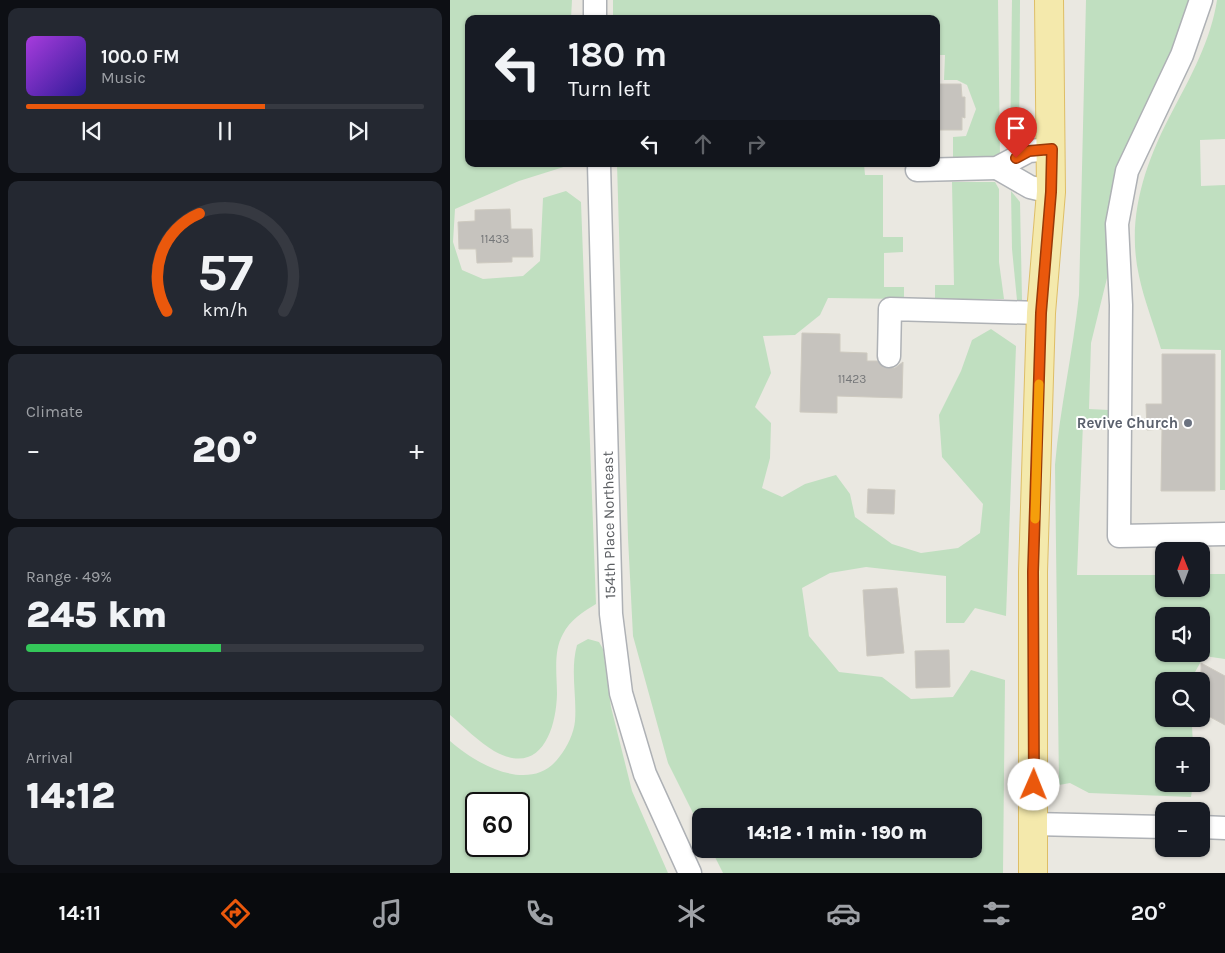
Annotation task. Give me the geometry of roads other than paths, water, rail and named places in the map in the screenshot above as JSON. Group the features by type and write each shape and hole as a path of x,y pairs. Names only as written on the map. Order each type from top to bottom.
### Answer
{"main road":[{"path":"1033,873 1033,572 1041,313 1051,192 1052,149 1049,0"}],"street":[{"path":"595,0 595,15"},
{"path":"1201,0 1182,55 1127,170 1117,224 1121,306 1119,536 1225,534"},
{"path":"917,170 997,168 1029,151 1052,149"},
{"name":"154th Place Northeast","path":"599,167 611,614 621,693 645,774 690,873"},
{"path":"997,168 1030,187 1051,192"},
{"path":"889,356 890,310 1041,313"},
{"path":"1033,824 1155,826"},
{"path":"1210,827 1225,828"}],"place":[{"name":"Revive Church","path":"1188,423"}]}
